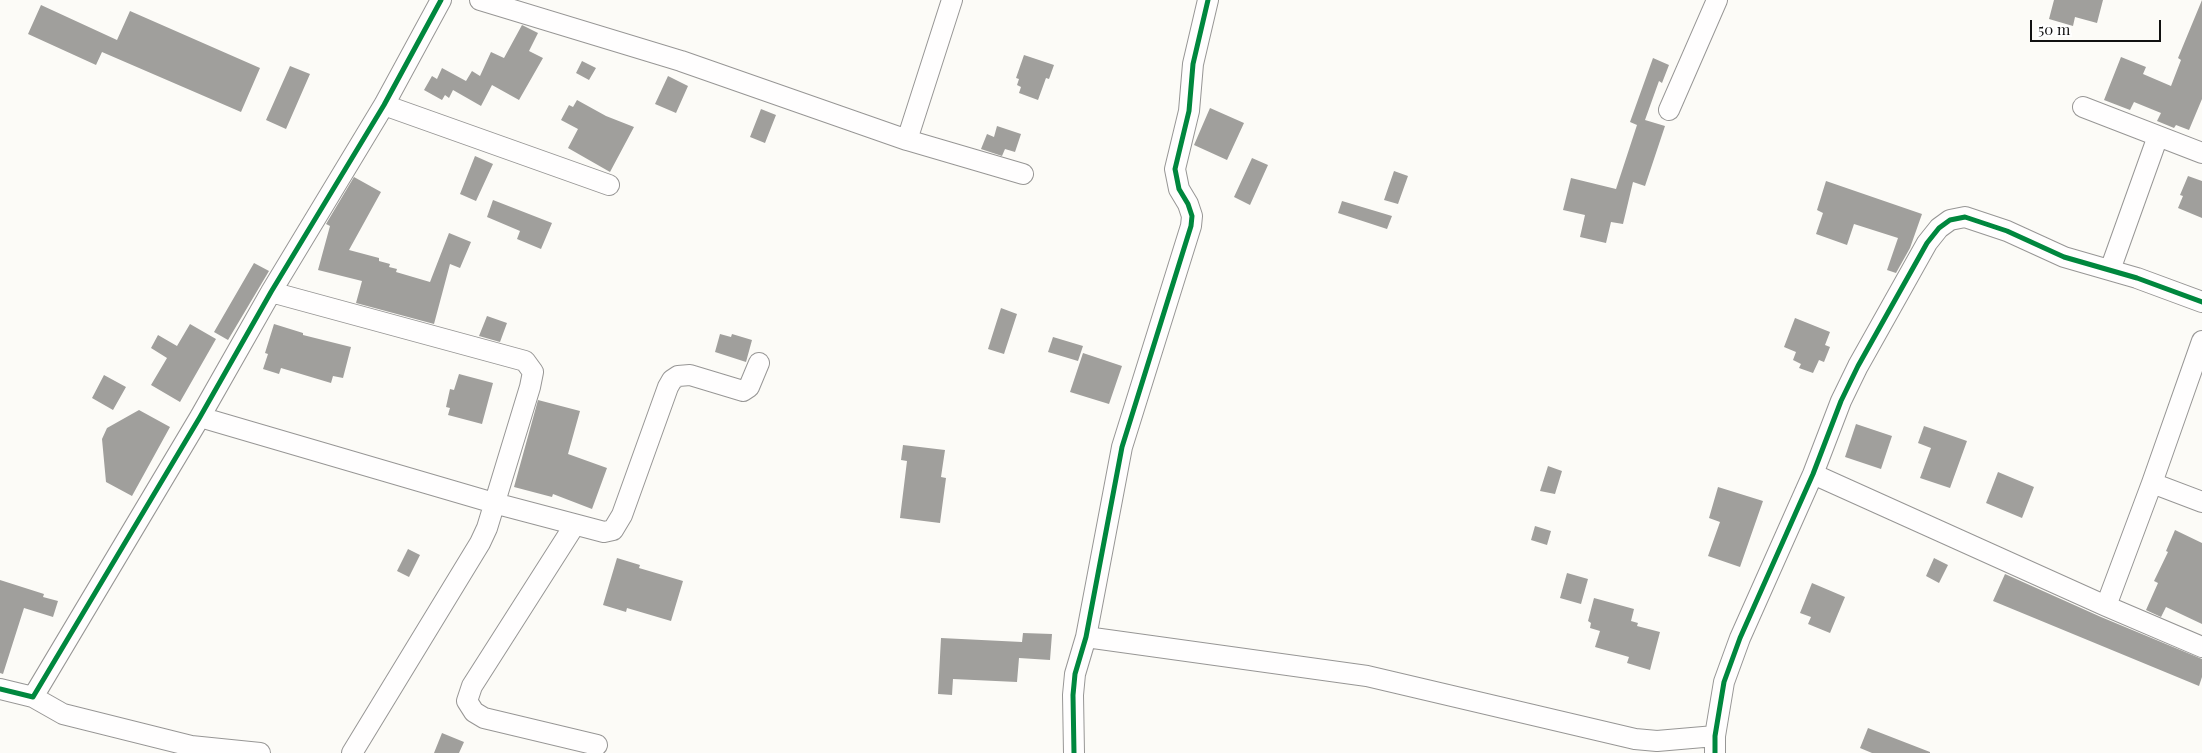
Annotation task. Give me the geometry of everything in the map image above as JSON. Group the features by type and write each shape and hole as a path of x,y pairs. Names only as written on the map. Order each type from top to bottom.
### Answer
{"street":[{"path":"33,697 200,417 271,292 384,105 441,0"},
{"path":"480,0 681,61 907,140 1023,174"},
{"path":"907,140 952,0"},
{"path":"1074,753 1073,695 1075,674 1086,637 1122,447 1191,226 1192,216 1188,204 1179,190 1175,169 1190,111 1194,64 1208,0"},
{"path":"1669,110 1717,0"},
{"path":"384,105 609,185"},
{"path":"2083,108 2202,153"},
{"path":"2110,270 2158,136"},
{"path":"1086,637 1367,676 1635,739 1715,744 1724,682 1740,638 1813,474 1841,401 1858,366 1927,243 1939,228 1950,220 1965,217 2007,231 2064,257 2110,270 2202,302"},
{"path":"271,292 525,361 533,372 487,528 471,558 352,753"},
{"path":"2106,606 2202,341"},
{"path":"200,417 574,526 604,532 613,530 617,526 672,380 678,376 690,375 743,391 749,387 758,363"},
{"path":"1813,474 2106,606 2202,647"},
{"path":"2152,483 2202,502"},
{"path":"574,526 472,686 467,701 474,712 484,718 597,745"},
{"path":"0,689 33,697 63,714 190,750 260,753"}],"building":[{"path":"2054,0 2103,0 2097,23 2075,17 2073,26 2049,19"},
{"path":"2202,0 2202,99 2189,130 2176,125 2174,128 2157,121 2161,113 2134,102 2130,110 2104,100 2121,57 2146,67 2143,74 2171,86 2181,60 2178,58"},
{"path":"41,5 117,40 130,11 260,68 241,112 102,52 96,65 28,34"},
{"path":"522,25 538,33 529,51 543,58 519,100 492,85 481,106 453,90 449,98 445,95 442,100 424,90 432,76 437,79 442,68 466,81 472,71 480,76 491,52 504,58"},
{"path":"1024,55 1054,65 1049,79 1046,78 1038,100 1019,93 1021,87 1017,85 1019,79 1016,78"},
{"path":"1653,58 1669,65 1662,83 1659,81 1645,120 1665,126 1645,186 1633,182 1623,224 1611,222 1606,243 1580,237 1585,215 1563,210 1571,178 1616,189 1637,125 1630,122"},
{"path":"582,61 596,68 589,80 576,73"},
{"path":"290,66 310,74 286,129 266,120"},
{"path":"668,76 688,86 676,113 655,104"},
{"path":"577,100 606,116 634,127 610,172 568,148 578,129 561,120 569,105 573,107"},
{"path":"1210,108 1244,123 1227,160 1194,145"},
{"path":"761,109 776,115 765,143 750,137"},
{"path":"997,126 1021,134 1015,152 1005,149 1002,156 981,149 987,134 994,137"},
{"path":"475,156 493,164 476,201 460,194"},
{"path":"1252,158 1268,165 1250,205 1234,197"},
{"path":"1394,171 1408,176 1398,204 1384,200"},
{"path":"2188,176 2202,181 2202,218 2178,208 2183,196 2180,195"},
{"path":"354,177 381,192 349,250 379,258 379,261 390,264 389,267 397,269 396,272 430,282 449,233 471,242 460,268 450,264 434,324 356,303 362,281 318,270 330,226 326,224"},
{"path":"1826,181 1922,214 1910,248 1896,273 1887,270 1898,238 1854,224 1847,245 1816,234 1823,213 1817,210"},
{"path":"493,200 552,223 541,249 517,239 520,231 487,217"},
{"path":"1342,201 1392,216 1387,229 1338,213"},
{"path":"254,263 269,271 228,340 214,332"},
{"path":"1001,308 1017,314 1004,354 988,349"},
{"path":"487,316 507,323 500,342 479,336"},
{"path":"1795,318 1830,332 1825,345 1830,347 1824,362 1819,360 1813,373 1799,368 1801,364 1793,360 1796,352 1784,347"},
{"path":"190,324 216,339 180,402 151,385 167,358 151,348 158,335 177,346"},
{"path":"274,324 303,333 303,335 351,347 343,378 333,376 331,383 281,368 279,374 263,369 268,354 265,353"},
{"path":"720,334 731,337 732,334 752,340 746,362 715,352"},
{"path":"1053,337 1083,346 1078,361 1048,352"},
{"path":"1083,353 1122,366 1109,404 1070,392"},
{"path":"459,374 493,383 482,424 448,415 450,408 446,407 450,389 454,390"},
{"path":"104,375 126,387 113,410 92,398"},
{"path":"538,400 580,411 568,454 607,468 592,509 553,494 552,497 514,487"},
{"path":"139,410 170,427 132,496 106,482 102,439 107,428"},
{"path":"1856,424 1892,436 1881,469 1845,457"},
{"path":"1924,426 1967,441 1950,488 1920,478 1931,448 1918,443"},
{"path":"903,445 945,450 941,477 946,478 940,523 900,518 907,461 901,460"},
{"path":"1548,466 1562,471 1555,494 1540,491"},
{"path":"1998,472 2034,487 2022,518 1986,503"},
{"path":"1718,487 1763,501 1740,567 1708,556 1720,522 1709,518"},
{"path":"1535,526 1551,531 1547,545 1531,540"},
{"path":"2175,530 2202,543 2202,624 2166,607 2161,617 2146,610 2158,583 2154,581 2168,552 2166,551"},
{"path":"408,549 420,555 409,577 397,571"},
{"path":"617,558 640,565 639,568 683,581 671,621 627,608 626,612 603,605"},
{"path":"1934,558 1948,565 1939,583 1926,576"},
{"path":"1567,573 1588,579 1581,604 1560,598"},
{"path":"2005,574 2202,659 2202,677 2199,686 1993,601"},
{"path":"0,580 44,594 43,597 58,601 53,617 24,608 3,674 0,673"},
{"path":"1812,583 1845,597 1830,633 1808,624 1811,617 1800,613"},
{"path":"1594,598 1634,609 1631,621 1638,623 1637,626 1660,632 1650,670 1627,663 1629,657 1595,647 1600,631 1590,628 1591,623 1588,621"},
{"path":"1023,633 1052,634 1050,660 1019,658 1017,682 953,679 952,695 938,694 941,638 1022,642"},
{"path":"1868,728 1930,753 1872,753 1860,748"},
{"path":"442,733 464,742 459,753 434,753"}],"cycle path":[{"path":"0,689 33,697 200,417 271,292 384,105 441,0"},
{"path":"1074,753 1073,695 1075,674 1086,637 1122,447 1191,226 1192,216 1188,204 1179,189 1175,169 1189,111 1193,64 1208,0"},
{"path":"1715,753 1715,736 1724,682 1740,638 1813,474 1841,401 1858,366 1927,243 1939,228 1950,220 1965,217 2007,231 2064,257 2137,278 2202,302"}]}
